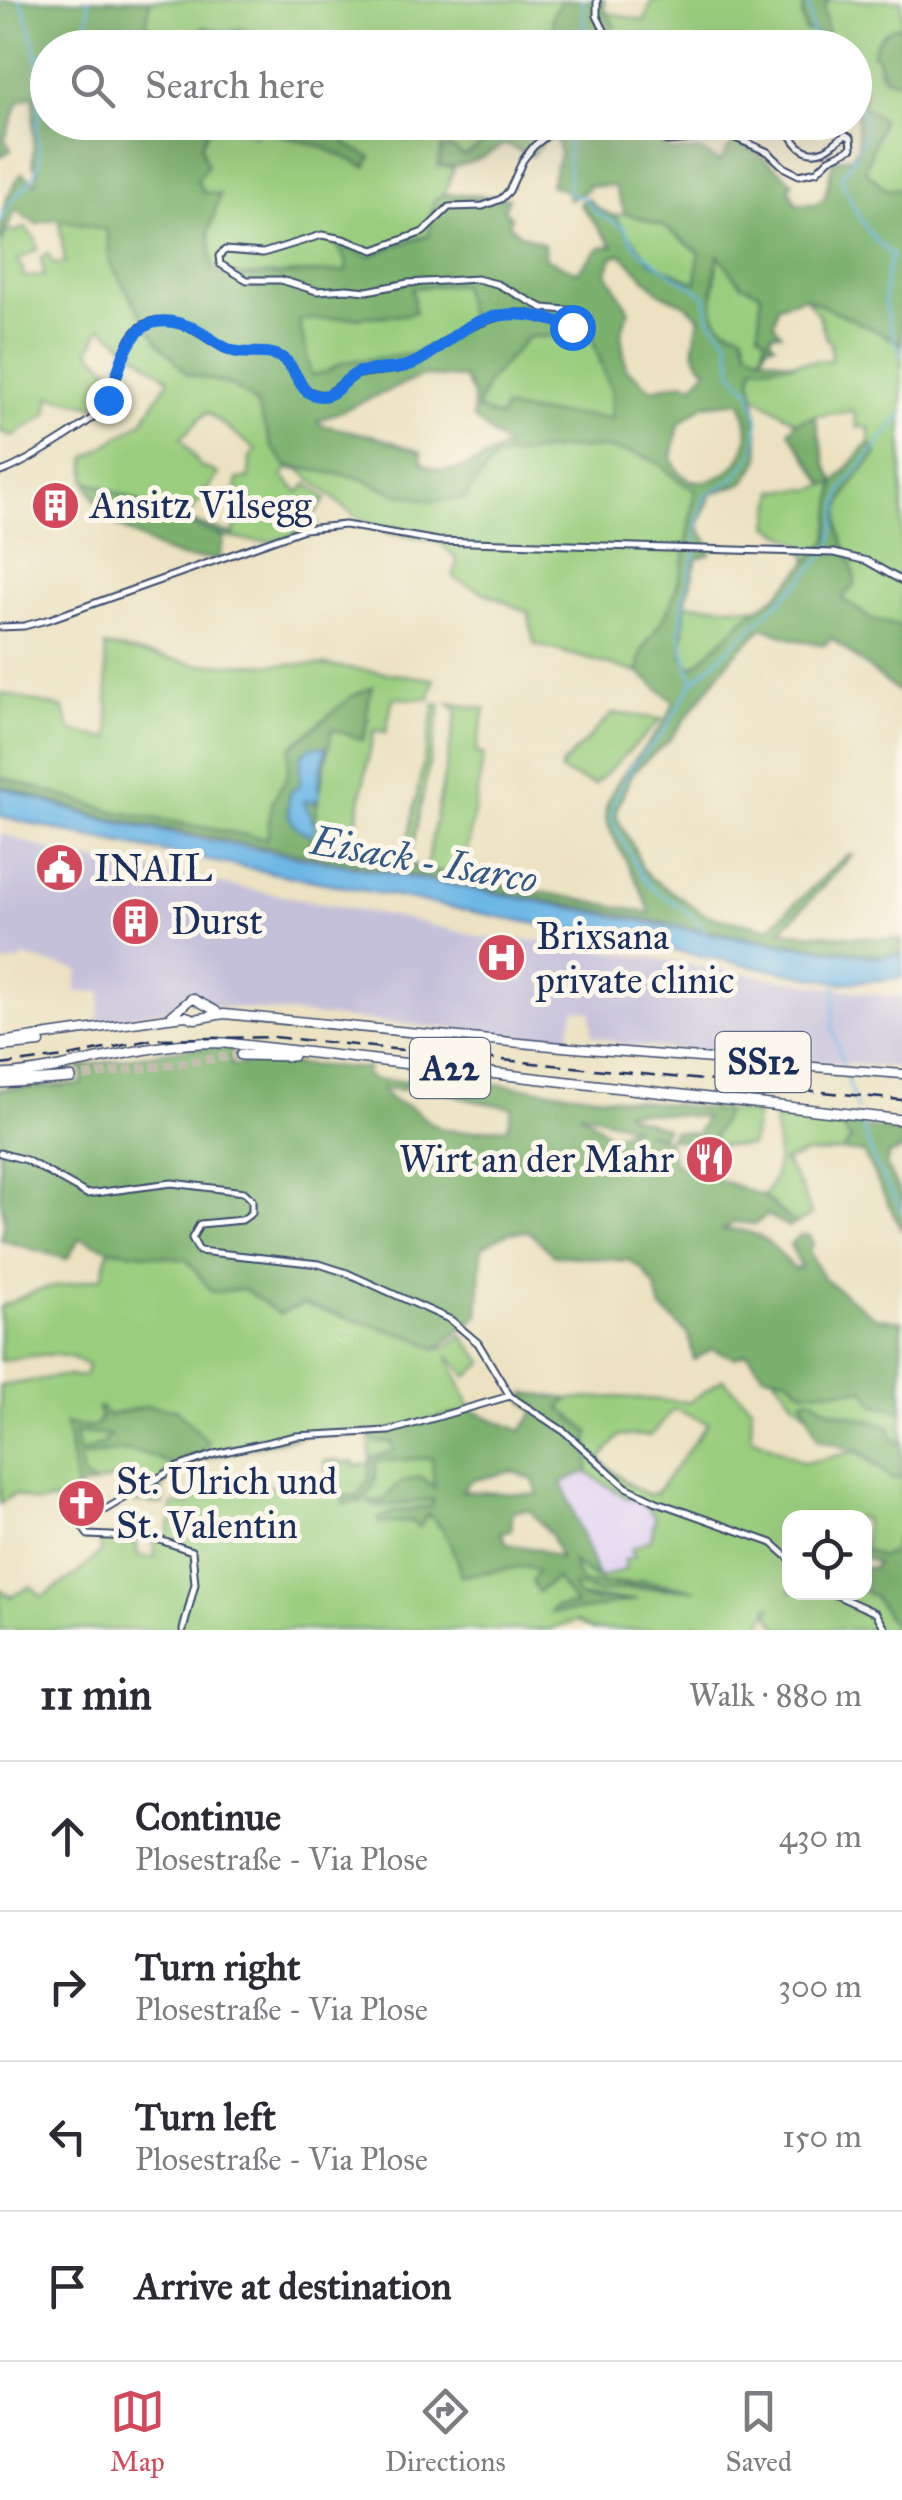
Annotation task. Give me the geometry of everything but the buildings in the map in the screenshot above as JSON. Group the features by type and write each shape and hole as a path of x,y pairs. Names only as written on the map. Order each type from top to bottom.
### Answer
{"highway":[{"name":"A22","path":"0,1075 44,1070 155,1046 226,1043 902,1123"},
{"name":"A22","path":"241,1055 298,1056 902,1123"},
{"path":"0,1083 71,1078"}],"main road":[{"name":"SS12","path":"0,1044 53,1041 168,1018 185,1012 192,998 224,1014"},
{"path":"201,1016 204,1006"},
{"name":"SS12","path":"185,1012 192,1019 224,1014 902,1074"}],"street":[{"path":"596,0 597,16 604,30"},
{"path":"0,472 18,467 98,415 108,400 132,338 138,329 153,321 184,325 232,351 275,354 288,363 307,391 319,396 333,393 356,374 408,366 472,325 502,315 525,314 572,327 580,325 578,311 544,308 497,284 477,280 408,283 367,291 317,291 281,280 247,280 230,272 218,260 224,250 263,254 322,235 374,250 423,232 449,206 497,202 509,192 527,155 543,140"},
{"path":"740,140 768,152 799,175 817,172 830,159 849,150 853,144 850,140"},
{"path":"793,140 805,150 824,150 839,140"},
{"path":"0,627 50,619 319,526 345,525 438,540 829,552 867,562 902,581"},
{"path":"0,1153 26,1160 87,1194 172,1184 244,1192 252,1200 252,1212 242,1220 209,1221 198,1226 192,1238 199,1252 307,1260 347,1273 433,1312 472,1336 510,1396 565,1432 626,1488 772,1543 782,1552"},
{"path":"183,1630 194,1584 192,1551 159,1539 88,1536 83,1528 86,1522 174,1468 215,1454 296,1436 389,1431 510,1396"},
{"path":"847,1600 876,1613 886,1630"}],"shaded area":[{"path":"0,833 62,854 407,919 484,938 546,941 885,996 902,995 902,1068 625,1045 592,1035 591,1012 575,1009 567,1040 216,1006 209,1005 201,993 190,992 174,1009 97,1021 102,992 75,992 79,970 22,957 21,961 0,964"},
{"path":"586,1473 627,1498 639,1499 655,1516 651,1539 627,1568 599,1579 562,1482"}],"green space":[{"path":"0,0 150,0 146,30 30,30 30,97 19,101 5,139 11,150 0,157"},
{"path":"150,0 562,0 552,16 553,30 146,30"},
{"path":"562,0 604,0 605,12 615,26 612,30 553,30 552,16"},
{"path":"652,0 805,0 823,30 606,30 605,12 645,21"},
{"path":"805,0 829,0 824,7 827,30 805,30"},
{"path":"829,0 902,0 902,26 883,35 873,54 878,58 879,71 889,80 902,82 902,188 888,190 865,171 882,120 872,113 872,30 826,30 824,6"},
{"path":"902,26 902,82 884,78 873,54 883,35"},
{"path":"872,112 882,119 865,171 887,190 902,188 902,343 805,297 778,305 774,324 781,333 772,333 770,339 775,344 767,345 762,356 796,364 754,366 751,379 760,459 745,482 711,494 698,527 711,554 697,558 685,604 682,654 693,668 748,615 775,597 828,541 835,483 825,485 789,431 796,422 815,416 826,465 835,482 869,443 877,453 847,492 839,514 855,585 842,598 871,619 902,627 902,695 831,638 825,645 792,639 763,627 731,658 669,741 633,771 616,810 642,868 651,878 706,915 769,928 846,856 853,855 781,931 902,940 902,953 879,955 732,935 103,817 0,785 0,777 113,811 267,839 272,802 287,777 291,747 352,696 373,687 363,740 332,729 309,847 650,913 607,822 606,811 617,784 664,723 674,702 639,673 643,649 664,618 676,588 695,490 651,459 608,449 570,449 495,458 464,499 432,501 395,493 357,477 287,466 272,447 256,403 231,385 187,374 158,342 110,263 107,230 54,219 36,224 16,210 0,242 2,213 8,198 22,173 36,183 38,170 33,165 33,140 204,140 201,146 207,166 197,180 203,192 220,194 209,232 213,271 245,276 347,271 346,260 335,242 369,257 429,236 434,200 444,194 509,198 504,209 511,217 509,225 544,244 545,258 577,272 600,247 613,246 580,204 587,198 598,209 614,216 651,262 696,283 699,252 663,226 625,213 614,186 587,186 587,190 570,200 565,190 550,185 560,154 556,140 658,140 670,151 699,150 720,162 733,141 756,152 793,182 789,188 796,204 814,204 824,199 834,159 852,157 858,140 872,140","holes":["621,254 660,293 685,304 700,318 695,352 707,369 694,385 684,382 652,389 626,368 621,333 629,310 607,273 612,257","718,255 741,284 761,293 759,332 766,338 761,356 748,349 742,332 729,329 715,314 713,292","461,284 469,321 437,343 412,354 343,362 324,373 311,375 299,320 415,312 412,288","528,337 592,338 612,393 612,419 504,408 500,418 477,409 487,383","422,376 464,378 473,396 473,418 507,447 464,467 443,470 422,462 421,452 318,421","741,401 748,431 742,455 734,466 723,475 699,481 678,471 672,458 679,424 704,405"]},
{"path":"203,140 485,140 482,146 464,156 441,148 438,166 454,168 444,194 434,200 429,235 369,258 336,243 348,271 245,276 213,272 209,232 220,195 203,192 197,180 207,166 200,146"},
{"path":"298,140 345,140 371,157 366,167"},
{"path":"485,140 545,140 531,156 505,144 466,164 438,166 442,148 452,148 464,156"},
{"path":"625,213 663,226 699,252 696,283 651,262 614,216"},
{"path":"59,220 107,230 110,263 187,374 245,393 258,408 287,466 357,477 395,493 464,499 495,458 569,449 607,449 651,459 695,489 676,588 664,618 643,649 639,673 534,644 529,613 453,578 457,559 438,541 387,533 352,514 300,470 288,469 282,476 299,492 308,484 326,499 312,517 318,523 286,538 260,542 211,532 86,481 86,458 142,422 169,379 101,327 90,351 109,368 98,407 50,396 47,414 14,436 1,432 0,248 7,229 12,232 26,228 36,240 38,249 17,261 24,277 44,276 41,257 48,253 53,264 65,263","holes":["207,412 256,450 250,457 249,479 237,479 234,535 185,520 219,474 200,466 181,438"]},
{"path":"718,254 761,293 759,332 766,338 762,357 748,349 744,334 718,324 712,313"},
{"path":"461,284 470,321 437,344 412,354 343,362 311,376 298,320 403,315 415,312 412,288"},
{"path":"805,297 902,343 902,627 871,619 842,598 848,555 839,531 839,510 847,489 877,453 869,443 869,428 857,427 854,411 796,422 755,396 751,379 754,365 831,360 831,343"},
{"path":"528,337 592,338 612,393 612,419 505,408 500,418 477,410 487,383"},
{"path":"86,481 224,537 219,559 185,558 160,550 103,517"},
{"path":"835,482 828,541 807,562 804,546 769,526 775,490 814,489"},
{"path":"685,604 758,608 692,669 682,654"},
{"path":"105,646 195,664 326,665 434,679 430,699 393,698 386,732 374,730 350,855 308,847 332,728 363,740 369,719 336,718 327,733 326,747 311,747 313,733 337,713 367,700 372,688 352,696 291,747 287,777 272,803 267,839 113,811 0,777 0,693 63,708 71,731 110,739"},
{"path":"449,703 485,709 476,753 484,754 463,876 403,865 435,704 441,705 409,864 426,868 457,711"},
{"path":"613,713 662,719 594,785 561,772 561,766"},
{"path":"185,1048 232,1048 231,1065 260,1062 368,1069 365,1075 374,1080 410,1081 402,1090 383,1088 390,1099 434,1125 461,1131 508,1127 512,1107 469,1100 426,1083 428,1076 726,1111 712,1140 696,1143 668,1138 673,1131 697,1134 705,1117 626,1111 666,1128 661,1136 645,1132 668,1141 674,1163 763,1196 795,1224 788,1227 768,1215 755,1224 734,1222 723,1230 755,1234 772,1245 794,1269 801,1267 790,1244 799,1236 808,1235 813,1243 809,1251 823,1278 875,1317 902,1321 902,1411 874,1404 865,1390 803,1391 786,1377 764,1374 747,1353 735,1358 712,1349 694,1360 688,1334 661,1308 655,1287 643,1270 630,1261 553,1255 529,1231 508,1233 482,1247 478,1316 437,1349 415,1338 303,1304 279,1314 244,1289 212,1292 187,1260 109,1249 80,1238 67,1259 1,1240 5,1221 0,1197 0,1089 82,1084 80,1067","holes":["579,1112 634,1127 611,1136"]},
{"path":"726,1111 757,1114 751,1146 708,1145"},
{"path":"773,1115 838,1124 851,1139 843,1151 806,1154 784,1161 812,1215 795,1224 763,1196 777,1168"},
{"path":"838,1124 902,1131 902,1150 889,1155 886,1166 902,1197 902,1231 863,1153 843,1151 851,1139"},
{"path":"109,1249 187,1260 212,1292 244,1289 279,1314 303,1304 415,1338 437,1349 445,1348 462,1335 484,1363 467,1377 448,1355 471,1410 393,1443 394,1451 371,1458 368,1481 357,1496 360,1503 376,1479 376,1461 432,1458 435,1488 370,1503 377,1507 433,1500 433,1506 416,1509 442,1528 452,1545 461,1576 527,1566 556,1578 577,1606 587,1609 632,1600 578,1597 571,1585 682,1589 645,1583 581,1583 571,1562 599,1578 626,1569 624,1560 634,1557 631,1549 651,1539 655,1517 639,1499 627,1498 587,1473 589,1432 560,1408 569,1399 619,1397 689,1402 723,1379 752,1407 751,1437 805,1463 856,1451 892,1479 902,1476 902,1537 898,1535 893,1552 881,1557 872,1552 872,1510 782,1510 782,1600 872,1600 872,1596 897,1630 779,1630 769,1615 771,1604 762,1621 768,1630 712,1630 696,1624 687,1630 592,1630 576,1621 548,1630 0,1630 0,1588 10,1597 31,1586 42,1597 102,1551 99,1540 136,1543 139,1557 155,1557 154,1537 167,1539 173,1504 191,1504 197,1482 207,1493 225,1477 262,1486 301,1485 327,1482 325,1461 370,1464 370,1434 307,1435 193,1461 147,1406 107,1416 94,1427 66,1424 76,1489 68,1500 35,1502 14,1494 0,1504 0,1386 85,1376 88,1366 56,1355 0,1361 0,1307 35,1291 102,1277","holes":["674,1409 708,1423 657,1492 649,1495 624,1481 600,1460 620,1435 651,1436"]},
{"path":"773,1375 787,1377 803,1391 866,1390 874,1404 902,1411 902,1443 893,1440 890,1426 830,1410 810,1397 803,1400 807,1413"},
{"path":"526,1393 569,1399 560,1408 589,1432 588,1471 562,1482 599,1579 573,1563 581,1583 629,1585 642,1580 696,1590 644,1586 599,1593 573,1586 578,1597 592,1600 637,1599 550,1612 554,1607 576,1605 556,1578 538,1592 532,1581 537,1571 527,1566 461,1576 445,1534 428,1514 419,1528 412,1521 380,1524 378,1519 393,1512 432,1506 433,1500 377,1507 368,1502 384,1501 395,1487 416,1478 422,1477 434,1487 432,1458 376,1461 370,1492 361,1500 344,1504 342,1496 357,1496 368,1481 371,1458 394,1451 392,1443 375,1442 370,1434 471,1410 521,1431 535,1412 524,1402","holes":["513,1471 533,1480 538,1495 462,1491 470,1481","529,1510 551,1535 560,1558 507,1544 501,1532 511,1530 513,1511"]},
{"path":"810,1397 830,1410 890,1426 893,1440 902,1443 902,1476 892,1479 863,1453 818,1439 802,1400"},
{"path":"147,1406 176,1409 209,1443 193,1461 175,1468 142,1453 108,1452 84,1457 83,1452 101,1445 110,1436 75,1432 83,1477 94,1484 76,1489 66,1424 94,1427 101,1419 101,1407 108,1416"},
{"path":"74,1432 111,1436 101,1446 84,1451 85,1457 109,1452 142,1453 175,1468 162,1487 164,1504 132,1502 122,1476 94,1484 83,1477"},
{"path":"897,1535 902,1537 902,1630 897,1630 872,1596 872,1568 877,1563 872,1561 872,1552 881,1557 893,1552"}],"water":[{"path":"311,747 326,747 318,785 320,795 315,802 304,801 315,827 312,835 294,825 288,808 290,793 300,785 301,756"},
{"path":"0,787 100,819 716,935 878,957 902,955 902,978 842,983 83,836 0,816"}],"waterway":[{"path":"20,0 30,30"},
{"path":"84,30 88,0"},
{"path":"583,0 584,30"},
{"path":"808,0 812,30"},
{"path":"0,221 36,171 38,140"},
{"path":"570,140 569,194 584,198 598,214 624,227 636,247 706,296 709,318 728,340 733,373 751,391 758,421 755,452 734,479 707,495"},
{"path":"863,140 841,177 861,220 892,255 885,282 885,306 902,355"},
{"path":"706,932 687,911 653,889 642,876 611,819 613,803 631,767 663,733 693,682 803,579 831,546 842,489 902,415"},
{"path":"692,679 680,633 705,495"},
{"path":"836,983 832,1028 857,1110"},
{"path":"859,1118 876,1165 902,1212"}],"tunnel":[{"path":"71,1078 241,1055"}],"railway":[{"path":"0,1065 155,1039 274,1037 902,1100"}],"place":[{"name":"Ansitz Vilsegg","path":"55,505"},
{"name":"INAIL","path":"59,868"},
{"name":"Durst","path":"136,921"},
{"name":"Brixsana private clinic","path":"501,958"},
{"name":"Wirt an der Mahr","path":"709,1159"},
{"name":"St. Ulrich und St. Valentin","path":"81,1503"}],"route":[{"path":"108,400 132,338 138,329 153,321 184,325 232,351 275,354 292,367 301,386 319,396 333,393 361,372 408,366 464,329 502,315 514,312 545,317 572,327"}],"water label":[{"name":"Eisack - Isarco","path":"424,860"}]}
